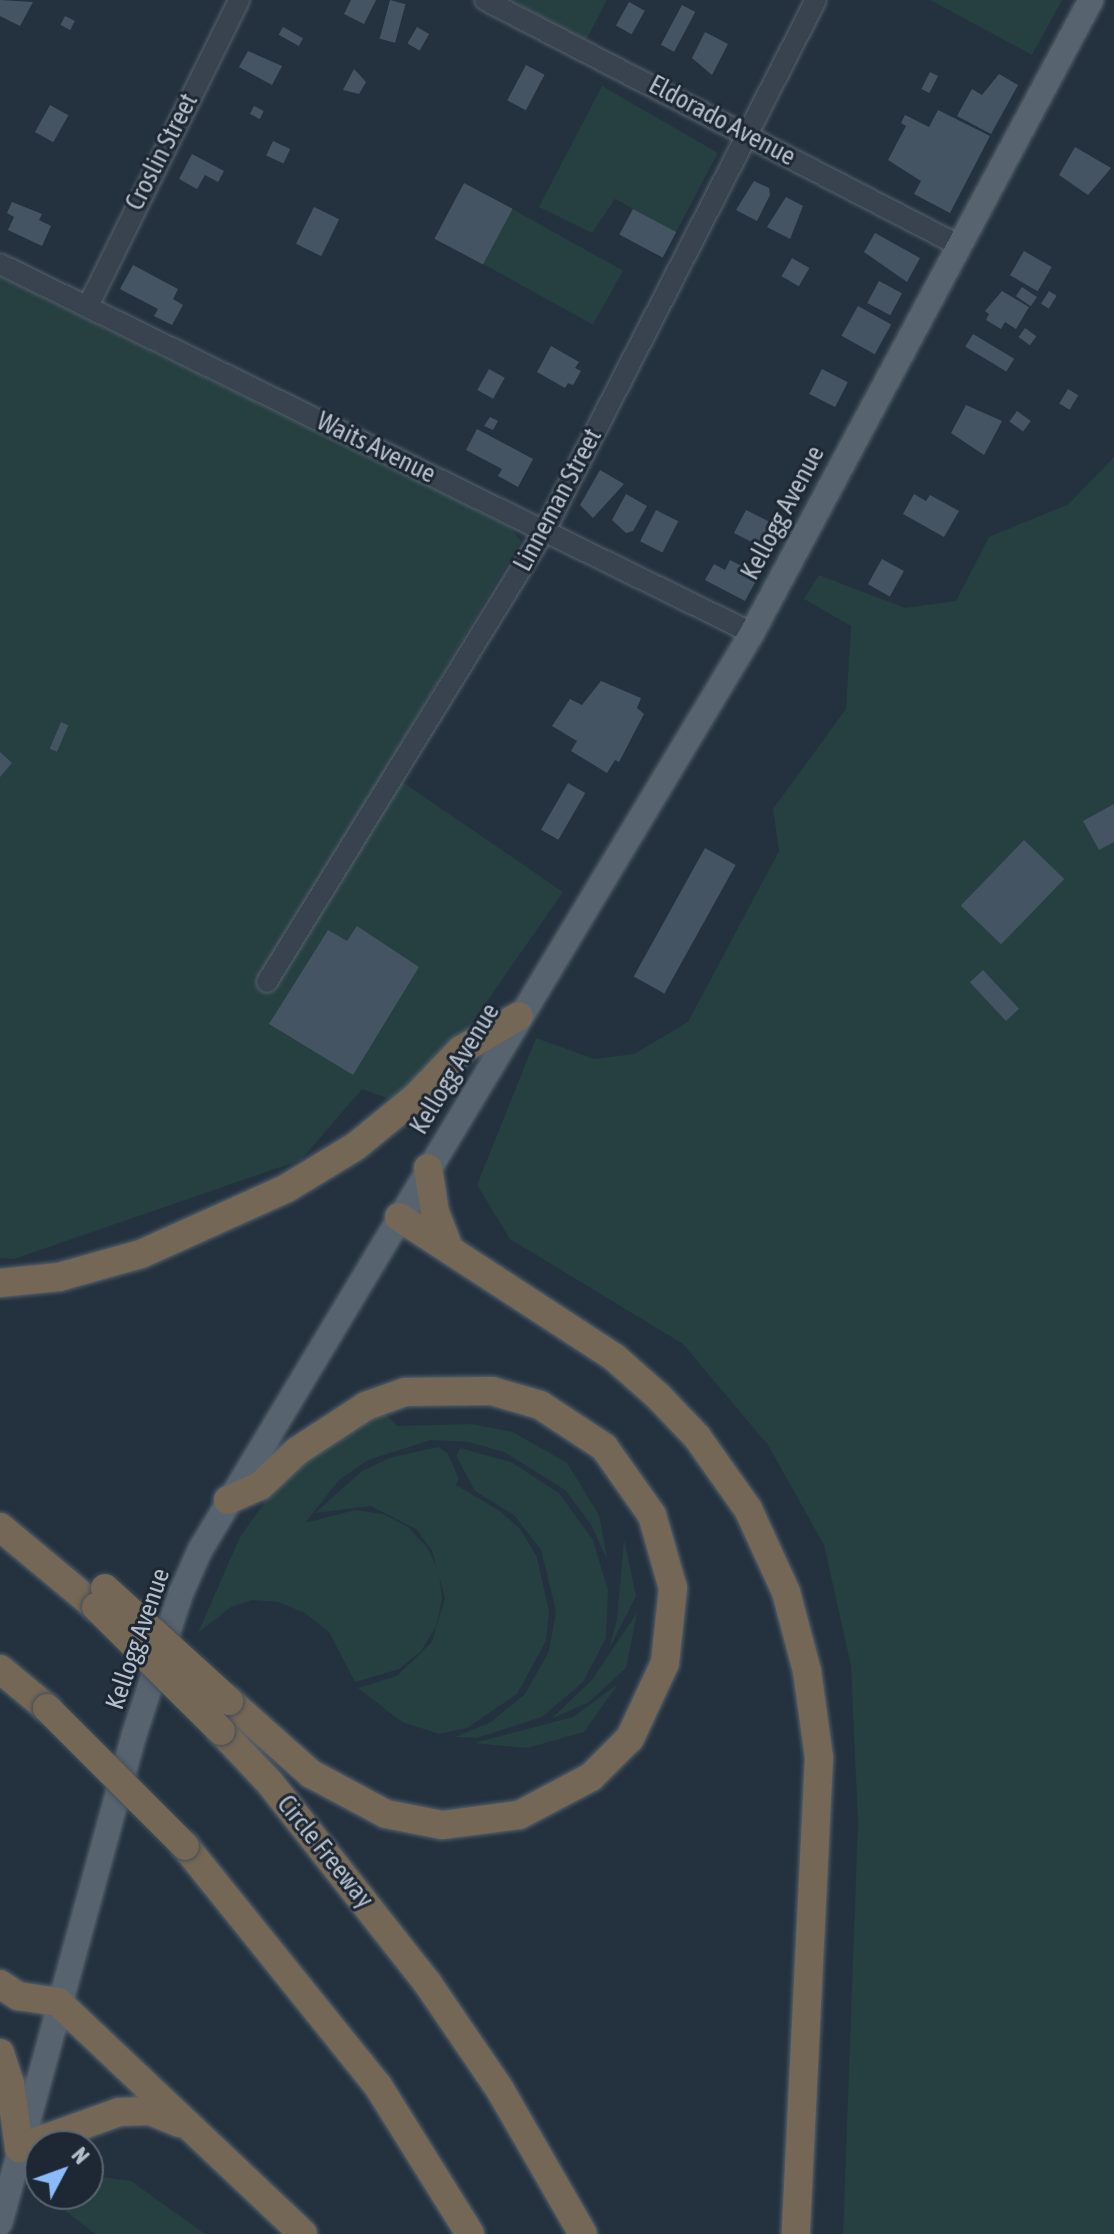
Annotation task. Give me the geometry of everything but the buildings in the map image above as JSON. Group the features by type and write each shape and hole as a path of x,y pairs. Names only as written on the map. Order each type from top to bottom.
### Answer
{"highway":[{"path":"0,1283 59,1277 141,1254 274,1195 356,1146 417,1096 461,1050 519,1016"},
{"path":"428,1168 435,1212 449,1249"},
{"path":"399,1217 615,1358 658,1396 697,1437 748,1509 786,1592 807,1671 819,1758 796,2234"},
{"path":"101,1597 229,1701 311,1774 386,1814 442,1825 519,1815 543,1807 591,1777 630,1738 665,1663 673,1588 652,1515 624,1468 565,1418 492,1391 405,1392 366,1406 297,1451 260,1486 228,1500"},
{"name":"Circle Freeway","path":"11,1535 101,1597 280,1795 428,1984 499,2088 583,2234"},
{"path":"0,1669 47,1708 185,1846 378,2086 470,2234"},
{"path":"0,1984 18,1996 58,2002 303,2234"},
{"path":"0,2053 19,2148 119,2112 150,2111 189,2126"}],"main road":[{"name":"Kellogg Avenue","path":"0,2223 58,2002 181,1593 228,1500 752,633 1091,0"}],"street":[{"name":"Croslin Street","path":"88,306 239,0"},
{"name":"Eldorado Avenue","path":"485,0 958,245"},
{"name":"Linneman Street","path":"267,982 545,530 816,0"},
{"name":"Waits Avenue","path":"0,264 752,633"}],"green space":[{"path":"511,0 607,0 586,40"},
{"path":"930,0 1062,0 1032,55"},
{"path":"602,86 718,153 676,232 615,199 592,233 539,207"},
{"path":"512,209 623,271 593,325 482,263"},
{"path":"0,277 510,527 521,541 385,770 563,892 458,1043 397,1102 362,1089 301,1160 14,1259 0,1258"},
{"path":"1114,457 1114,2234 843,2234 858,1823 851,1666 824,1545 768,1445 683,1344 510,1239 477,1185 536,1038 594,1059 634,1054 688,1022 779,851 773,809 846,709 851,626 804,599 819,575 905,608 956,601 989,537 1069,504"},
{"path":"384,1412 397,1426 472,1424 513,1432 567,1463 599,1515 613,1590 607,1559 590,1523 565,1490 504,1452 469,1442 431,1440 368,1460 339,1480 305,1523 355,1510 383,1514 408,1527 427,1547 439,1572 442,1600 436,1627 421,1651 399,1669 355,1682 329,1632 305,1613 278,1602 252,1600 231,1607 198,1633 240,1537 272,1492 312,1452"},
{"path":"439,1447 448,1454 459,1479 456,1485 500,1511 520,1529 537,1557 549,1612 546,1641 517,1694 467,1728 439,1734 402,1722 358,1688 397,1676 432,1642 445,1598 432,1551 416,1529 371,1506 315,1513 362,1471 392,1457"},
{"path":"460,1448 511,1462 559,1493 593,1540 608,1591 606,1638 583,1682 542,1717 477,1738 455,1737 491,1722 525,1694 549,1651 556,1611 541,1550 514,1515 475,1491 456,1456"},
{"path":"624,1539 636,1596 609,1649 617,1619"},
{"path":"637,1613 626,1668 589,1702 551,1719 591,1681"},
{"path":"618,1684 584,1732 527,1748 474,1743 573,1717"},
{"path":"104,2177 131,2181 205,2234 95,2234 64,2210 104,2210"}]}
